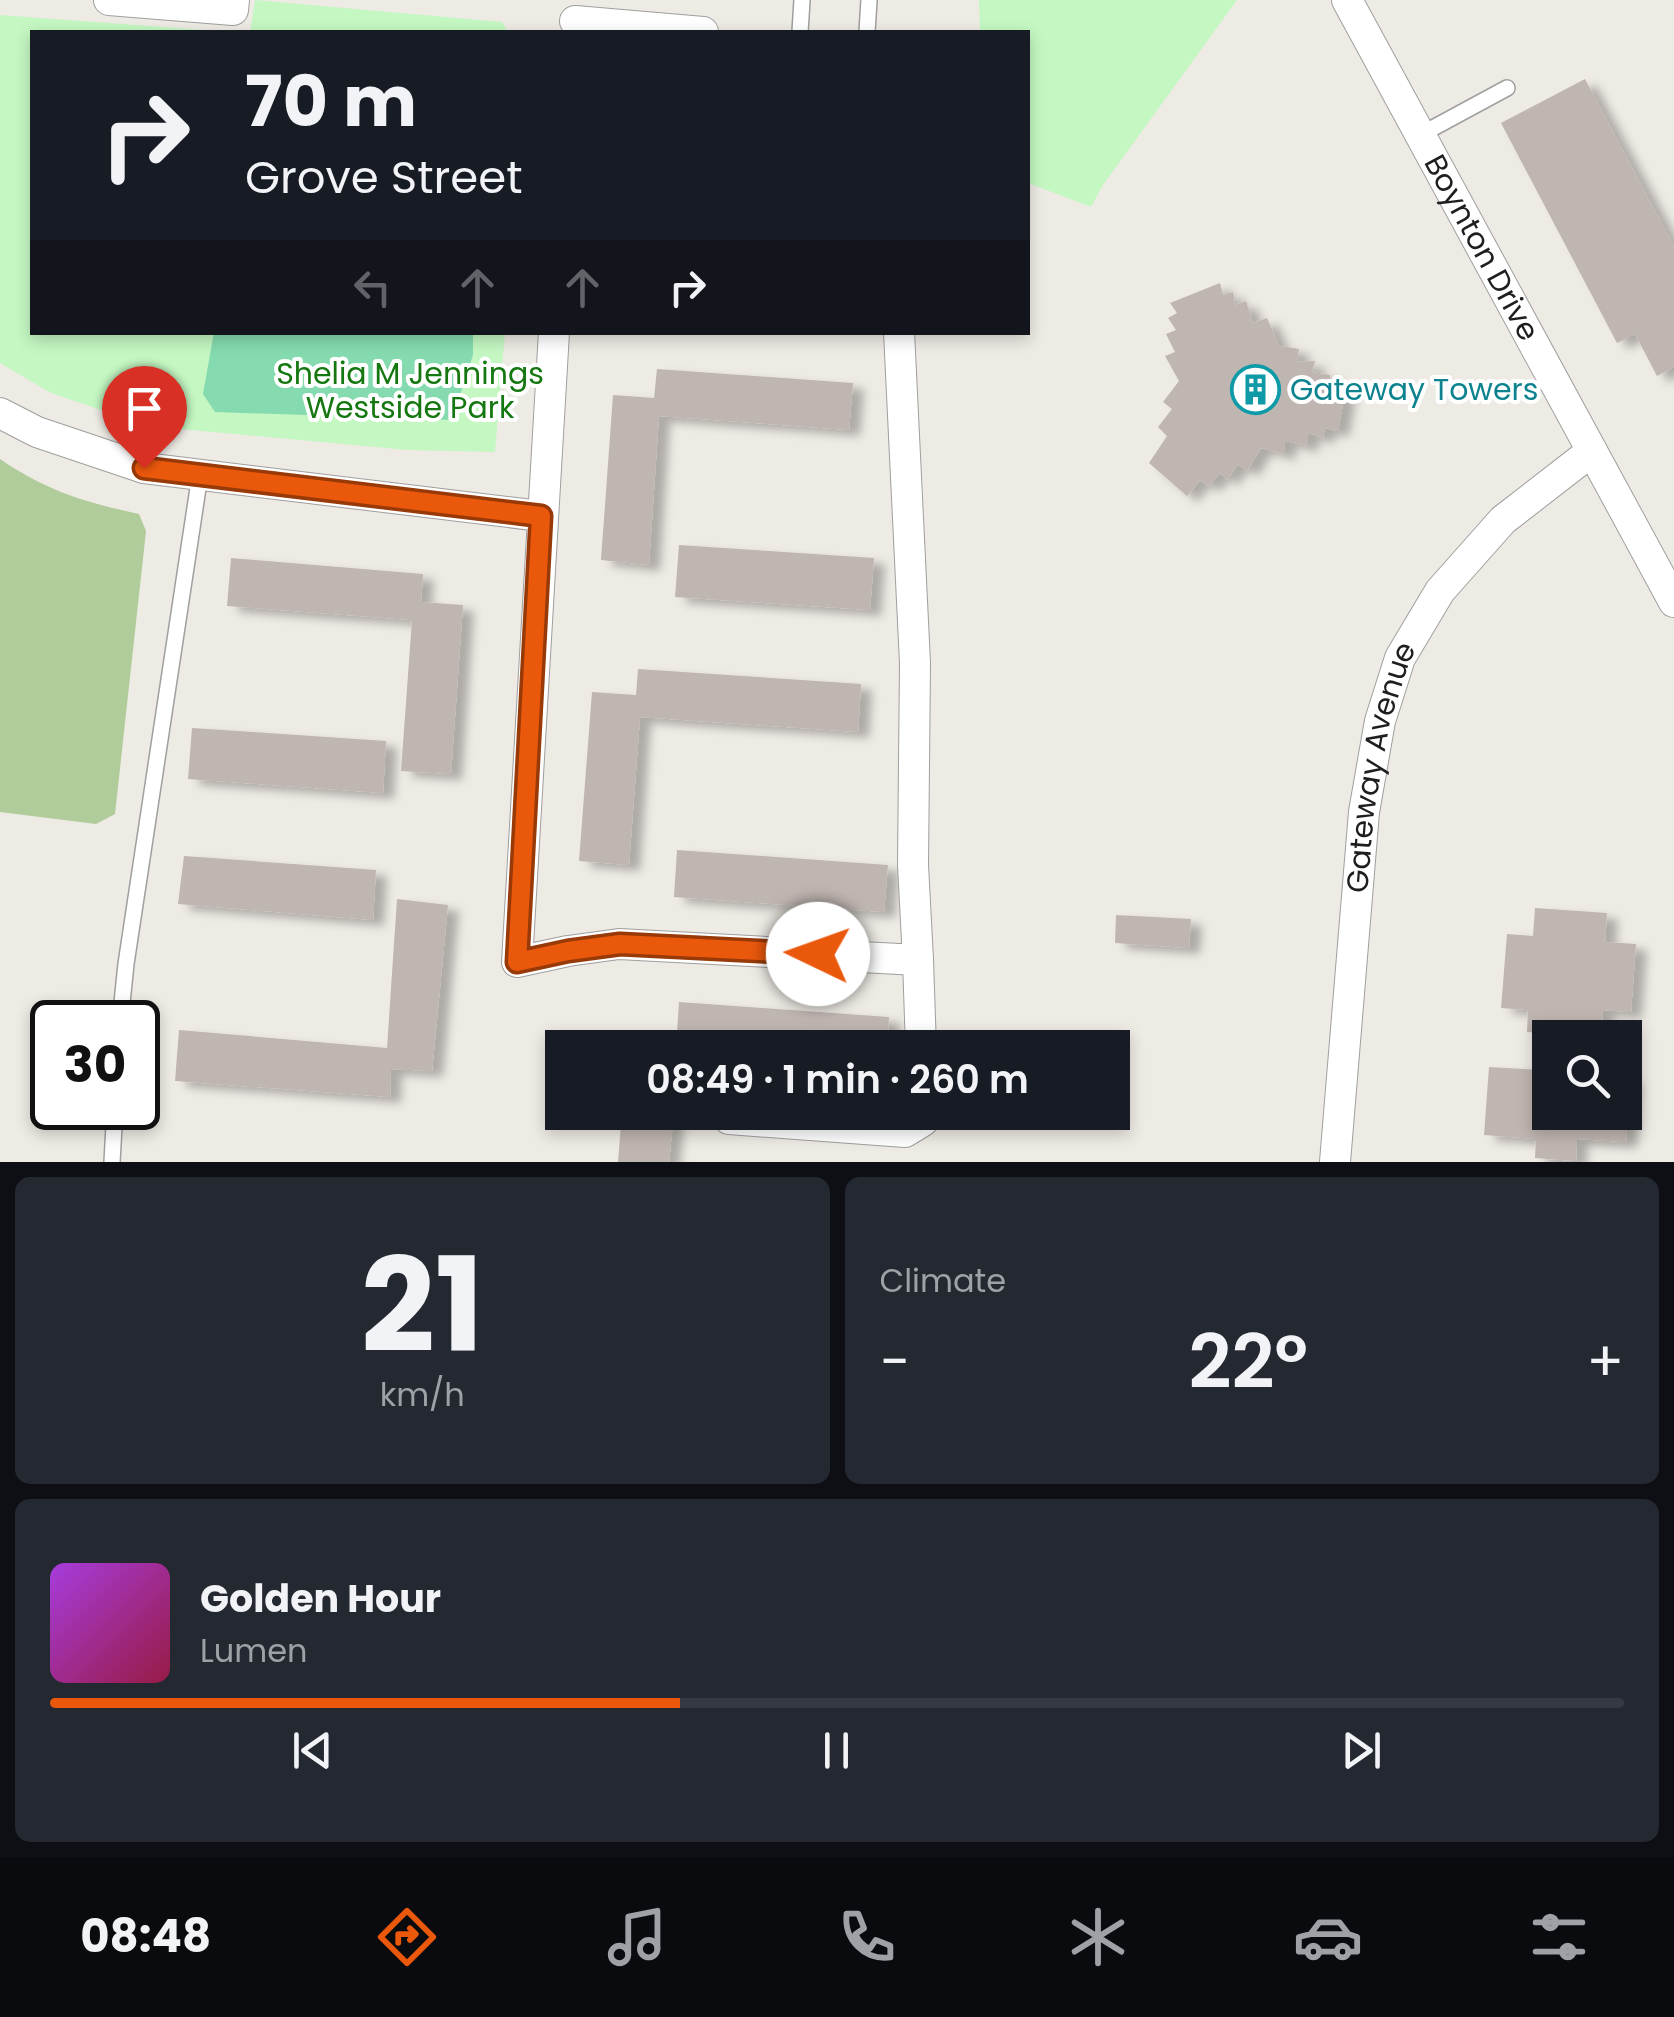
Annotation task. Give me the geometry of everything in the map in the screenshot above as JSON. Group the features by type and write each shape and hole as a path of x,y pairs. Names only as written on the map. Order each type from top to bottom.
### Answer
{"street":[{"path":"109,0 234,5"},
{"name":"Boynton Drive","path":"1347,0 1674,602"},
{"path":"575,18 685,30"},
{"path":"554,335 517,962 620,944 918,960"},
{"path":"900,335 914,663 913,865 921,1030"},
{"path":"0,413 37,432 144,468 541,516"},
{"name":"Gateway Avenue","path":"1335,1162 1364,812 1380,722 1400,658 1440,591 1503,520 1592,452"},
{"path":"880,1130 908,1130"}],"lane":[{"path":"800,30 802,0"},
{"path":"867,30 869,0"},
{"path":"1420,135 1508,88"},
{"path":"122,1000 200,475"},
{"path":"112,1162 114,1130"}],"green space":[{"path":"255,0 502,22 507,30 250,30"},
{"path":"979,0 1237,0 1091,207 1030,184 1030,30 980,30"},
{"name":"Shelia M Jennings Westside Park","path":"0,15 204,30 30,30 30,335 505,335 495,452 408,450 148,426 51,393 0,363"},
{"path":"213,335 473,335 473,355 452,420 215,412 203,394"},
{"path":"0,459 66,494 139,514 146,531 115,814 96,824 0,812"}],"building":[{"path":"1585,79 1674,247 1674,367 1657,376 1635,334 1617,343 1501,123"},
{"name":"Gateway Towers","path":"1220,283 1223,295 1233,292 1235,305 1246,301 1253,323 1267,318 1279,346 1299,349 1297,362 1315,361 1312,372 1330,375 1331,387 1345,393 1338,431 1325,428 1323,438 1308,433 1308,446 1285,441 1285,454 1261,448 1247,471 1238,464 1227,480 1220,473 1209,486 1200,480 1187,496 1149,463 1167,436 1158,427 1172,409 1163,402 1179,381 1165,356 1175,352 1166,334 1176,330 1168,318 1177,313 1170,303"},
{"path":"657,369 853,383 849,430 659,416 649,565 601,560 613,395 654,398"},
{"path":"679,545 874,558 870,610 675,597"},
{"path":"231,558 423,574 421,602 463,605 451,774 401,771 412,620 227,606"},
{"path":"638,669 861,684 858,732 640,717 629,865 579,861 592,692 636,695"},
{"path":"192,728 386,741 383,793 188,779"},
{"path":"677,850 888,865 884,912 674,897"},
{"path":"184,856 376,870 373,920 178,904"},
{"path":"397,899 448,905 432,1071 391,1069 390,1097 175,1081 179,1030 387,1048"},
{"path":"1535,908 1607,913 1605,942 1636,944 1631,1012 1603,1010 1602,1020 1532,1020 1532,1032 1527,1032 1528,1010 1501,1008 1507,934 1533,936"},
{"path":"1116,915 1191,919 1189,948 1115,943"},
{"path":"679,1002 889,1017 888,1030 677,1030"},
{"path":"1489,1067 1532,1070 1532,1130 1627,1130 1626,1142 1577,1139 1576,1161 1535,1158 1536,1139 1484,1135"},
{"path":"621,1130 672,1130 669,1162 618,1162"}],"place":[{"name":"Gateway Towers","path":"1255,390"}],"route":[{"path":"144,468 541,516 517,962 620,944 818,954"}]}
